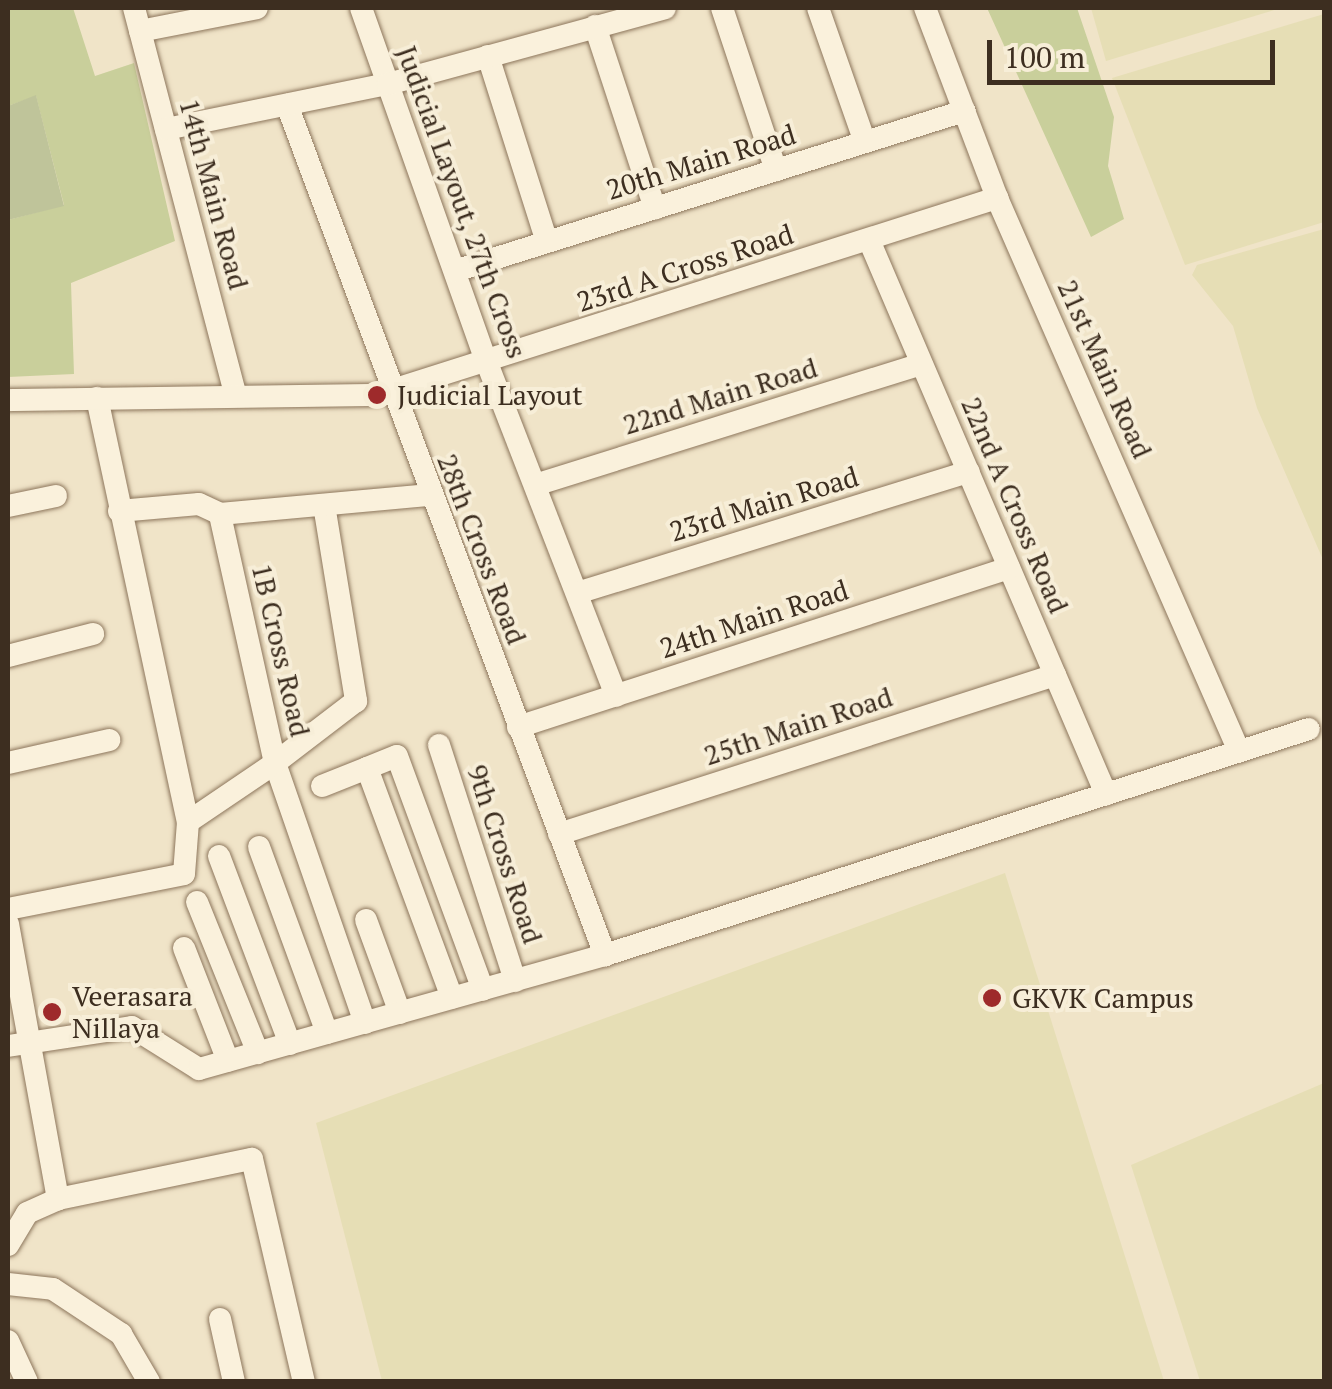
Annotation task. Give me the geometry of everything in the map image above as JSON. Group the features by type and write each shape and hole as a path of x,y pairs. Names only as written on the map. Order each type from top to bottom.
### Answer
{"street":[{"name":"14th Main Road","path":"134,8 236,396"},
{"path":"140,31 257,8"},
{"name":"Judicial Layout, 27th Cross","path":"361,8 487,363 616,696"},
{"path":"166,129 388,84 665,8"},
{"path":"722,8 776,170"},
{"path":"818,8 865,142"},
{"name":"21st Main Road","path":"925,8 998,198 1239,751"},
{"path":"595,26 655,208"},
{"path":"488,56 547,242"},
{"name":"28th Cross Road","path":"287,106 390,391 605,955"},
{"name":"20th Main Road","path":"454,270 964,111"},
{"name":"23rd A Cross Road","path":"8,400 390,391 998,198"},
{"name":"22nd A Cross Road","path":"869,240 1106,794"},
{"name":"22nd Main Road","path":"535,485 922,364"},
{"path":"8,909 184,874 188,822 97,398"},
{"name":"23rd Main Road","path":"577,593 968,472"},
{"path":"8,506 56,496"},
{"path":"120,511 199,504 220,514 430,496"},
{"path":"324,505 356,701 275,763 365,1023"},
{"name":"1B Cross Road","path":"188,822 275,763 220,514"},
{"name":"24th Main Road","path":"518,728 1009,568"},
{"path":"8,656 92,634"},
{"name":"25th Main Road","path":"558,834 1055,675"},
{"path":"17,1045 132,1027 199,1069 605,955 1309,729"},
{"path":"8,763 108,740"},
{"name":"9th Cross Road","path":"438,745 514,981"},
{"path":"322,786 397,756 483,990"},
{"path":"367,768 452,998"},
{"path":"259,847 327,1034"},
{"path":"219,856 290,1044"},
{"path":"197,902 258,1053"},
{"path":"366,920 400,1013"},
{"path":"8,924 17,1045 58,1199"},
{"path":"184,948 228,1061"},
{"path":"8,1244 17,1216 58,1199 252,1159 304,1382"},
{"path":"8,1284 53,1289 121,1334 149,1382"},
{"path":"220,1320 234,1382"},
{"path":"8,1342 27,1382"}],"shaded area":[{"path":"1091,8 1281,8 1106,61"},
{"path":"1324,14 1324,222 1185,265 1112,78"},
{"path":"1324,229 1324,562 1257,408 1233,326 1192,275 1197,265"},
{"name":"GKVK Campus","path":"1005,873 1164,1381 382,1381 316,1123"},
{"path":"1324,1083 1324,1381 1200,1381 1131,1165"}],"green space":[{"path":"8,8 73,8 95,76 134,63 175,241 71,283 74,374 8,377 8,220 64,205 36,96 8,106"},
{"path":"987,8 1077,8 1114,117 1108,166 1124,219 1091,237"},
{"path":"36,95 64,206 8,220 8,106"}],"place":[{"name":"Judicial Layout","path":"377,395"},
{"name":"GKVK Campus","path":"992,998"},
{"name":"Veerasara Nillaya","path":"52,1012"}]}
